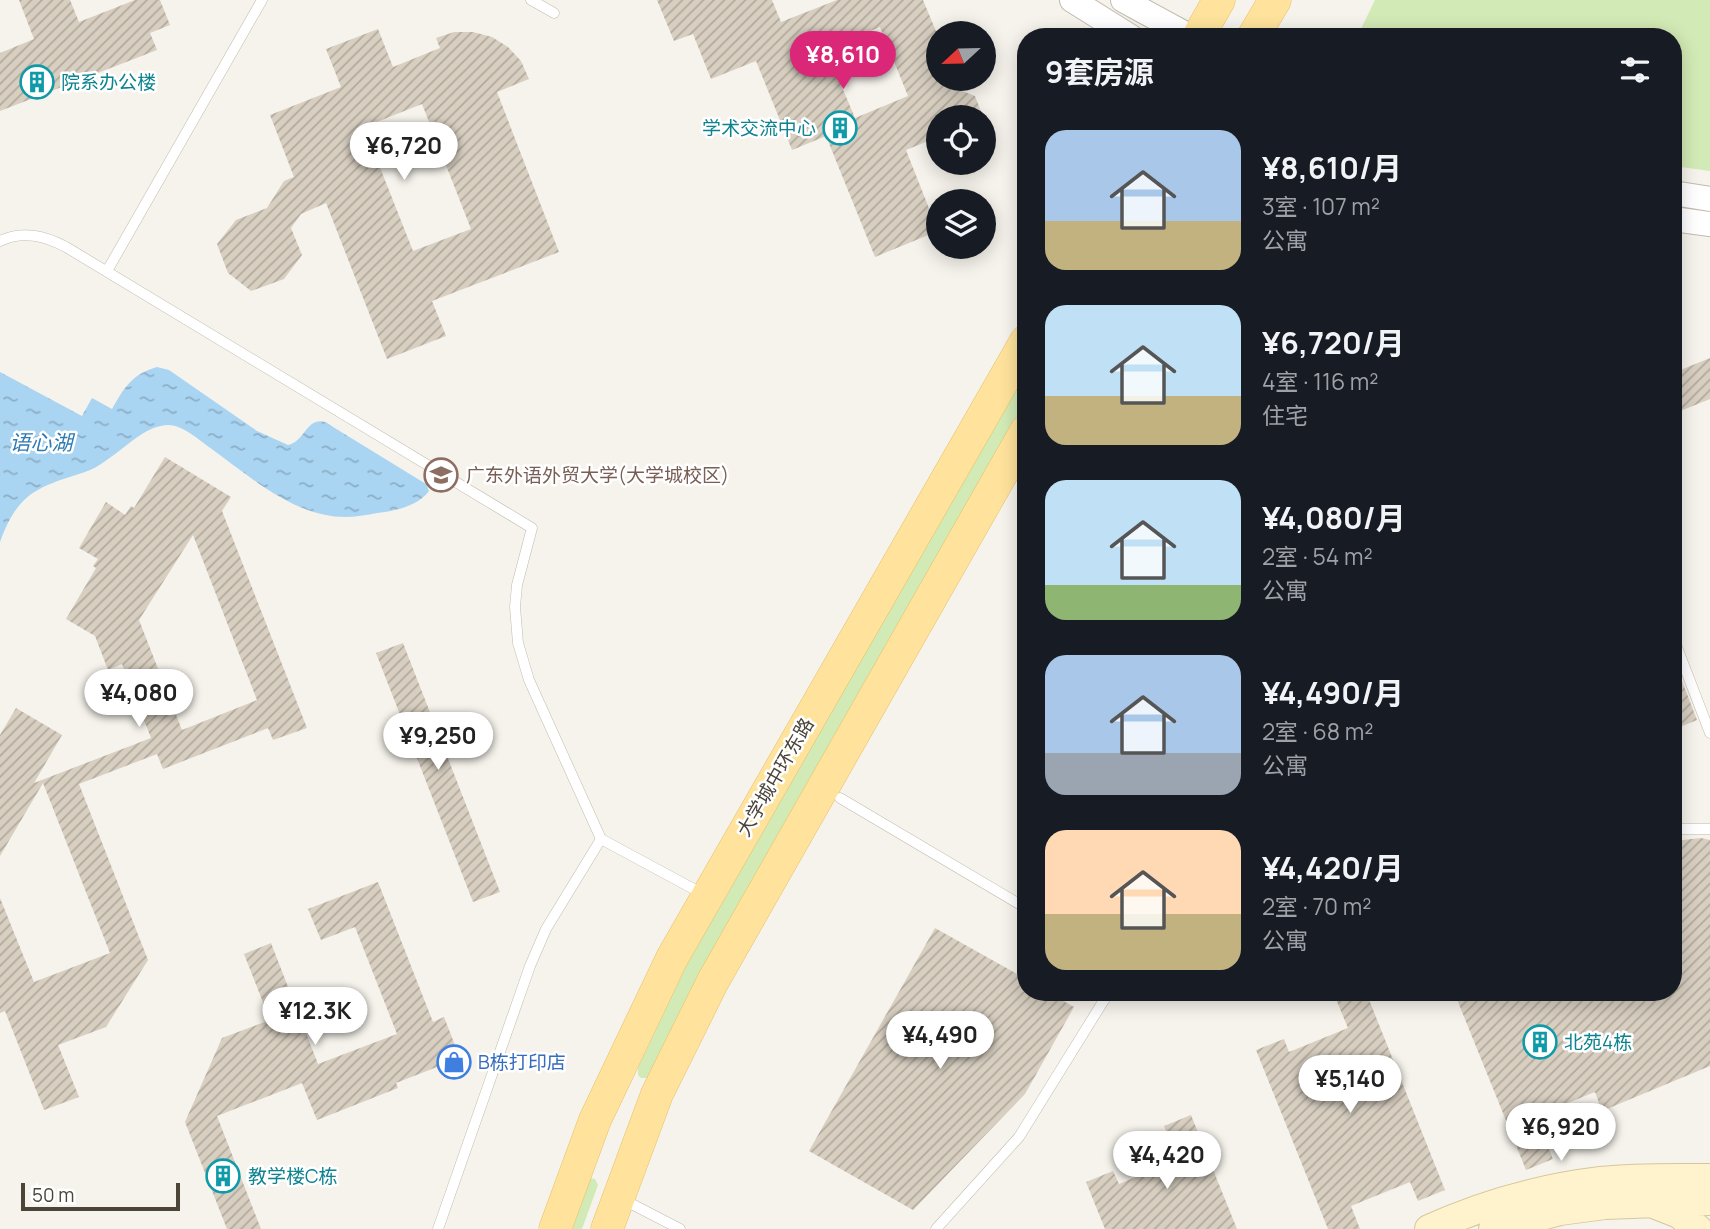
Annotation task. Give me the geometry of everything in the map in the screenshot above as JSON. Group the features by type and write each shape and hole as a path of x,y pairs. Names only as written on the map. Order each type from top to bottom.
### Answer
{"main road":[{"path":"1203,28 1219,0"},
{"path":"1258,28 1275,0"},
{"name":"大学城中环东路","path":"555,1229 580,1159 612,1083 672,958 1017,357"},
{"path":"607,1229 654,1102 687,1032 738,935 1017,446"},
{"path":"612,1083 638,1099 654,1102"},
{"path":"580,1159 611,1168 622,1188"},
{"path":"1429,1229 1481,1208 1556,1188 1602,1181 1710,1178"},
{"path":"1493,1229 1560,1212 1605,1205 1710,1201"},
{"path":"1647,1203 1679,1214 1698,1229"}],"street":[{"path":"1072,0 1117,28"},
{"path":"1123,0 1174,28"},
{"path":"1682,194 1710,199"},
{"path":"1682,220 1710,224"}],"lane":[{"path":"107,271 262,0"},
{"path":"531,0 554,13"},
{"path":"0,241 17,235 45,237 66,247 532,528 517,585 515,607 518,643 529,680 601,839 706,896"},
{"path":"1682,660 1710,733"},
{"path":"840,798 1017,903"},
{"path":"1682,829 1710,829"},
{"path":"438,1229 530,965 546,929 601,839"},
{"path":"936,1229 1019,1137 1103,1001"},
{"path":"622,1188 680,1229"}],"green space":[{"path":"1375,0 1710,0 1710,171 1682,167 1682,28 1361,28"},
{"path":"1017,379 1017,420 732,915 647,1078 641,1078 638,1068 714,907"},
{"path":"588,1178 595,1179 598,1185 582,1229 567,1229"}],"water":[{"name":"语心湖","path":"157,367 169,370 257,431 288,445 294,443 309,426 319,421 325,422 426,484 429,491 412,504 391,511 353,517 326,515 308,510 272,492 190,433 168,425 147,431 95,467 54,482 32,494 14,512 0,542 0,372 82,416 92,398 112,409 130,383 141,374"}],"building":[{"name":"院系办公楼","path":"19,0 70,0 79,22 135,0 160,0 170,25 150,33 157,50 0,111 0,53 34,39"},
{"name":"学术交流中心","path":"657,0 772,0 781,22 837,0 923,0 932,21 926,21 926,91 962,91 975,96 978,105 926,105 926,142 906,150 926,201 926,236 875,257 826,136 792,150 756,61 711,79 693,34 674,41","holes":["880,27 908,96 855,118 826,49"]},
{"path":"378,29 393,67 440,48 436,38 454,32 473,32 492,37 508,47 521,61 529,79 497,92 559,252 432,301 446,336 387,359 326,203 301,214 291,228 302,255 284,279 251,291 228,273 217,244 236,220 267,208 284,181 294,177 270,115 341,87 326,49","holes":["422,104 471,229 413,251 364,127"]},
{"path":"1710,358 1710,399 1682,410 1682,369"},
{"path":"165,457 231,497 222,511 307,728 273,740 268,728 163,769 157,754 79,784 148,960 106,1027 58,1045 79,1097 44,1110 5,1011 0,1013 0,898 34,982 110,953 43,783 0,856 0,735 16,708 62,735 34,783 151,738 122,664 108,670 95,636 66,619 96,568 93,566 98,559 79,548 106,502 125,515 131,506 134,508","holes":["193,535 257,700 182,730 139,620"]},
{"path":"403,643 500,892 473,902 376,653"},
{"path":"1682,681 1697,720 1682,726"},
{"path":"1682,840 1710,840 1710,1066 1602,1111 1595,1092 1536,1116 1553,1159 1526,1170 1458,1001 1682,1001"},
{"path":"378,882 433,1022 444,1017 460,1058 396,1083 398,1088 317,1120 302,1083 217,1116 261,1229 227,1229 185,1122 222,1038 270,1020 244,954 271,943 318,1064 397,1034 355,927 321,940 308,909"},
{"path":"935,928 1017,974 1017,1001 1064,1001 1074,1007 1025,1094 913,1210 809,1151"},
{"path":"1337,1001 1370,1001 1445,1190 1418,1201 1410,1182 1351,1206 1360,1229 1328,1229 1256,1050 1284,1039 1289,1052 1348,1028"},
{"path":"1191,1115 1237,1229 1105,1229 1086,1182 1113,1171 1119,1184 1178,1160 1164,1126"}],"place":[{"name":"院系办公楼","path":"37,82"},
{"name":"学术交流中心","path":"840,128"},
{"name":"广东外语外贸大学(大学城校区)","path":"441,475"},
{"name":"北苑4栋","path":"1540,1042"},
{"name":"B栋打印店","path":"454,1062"},
{"name":"教学楼C栋","path":"223,1176"}]}
